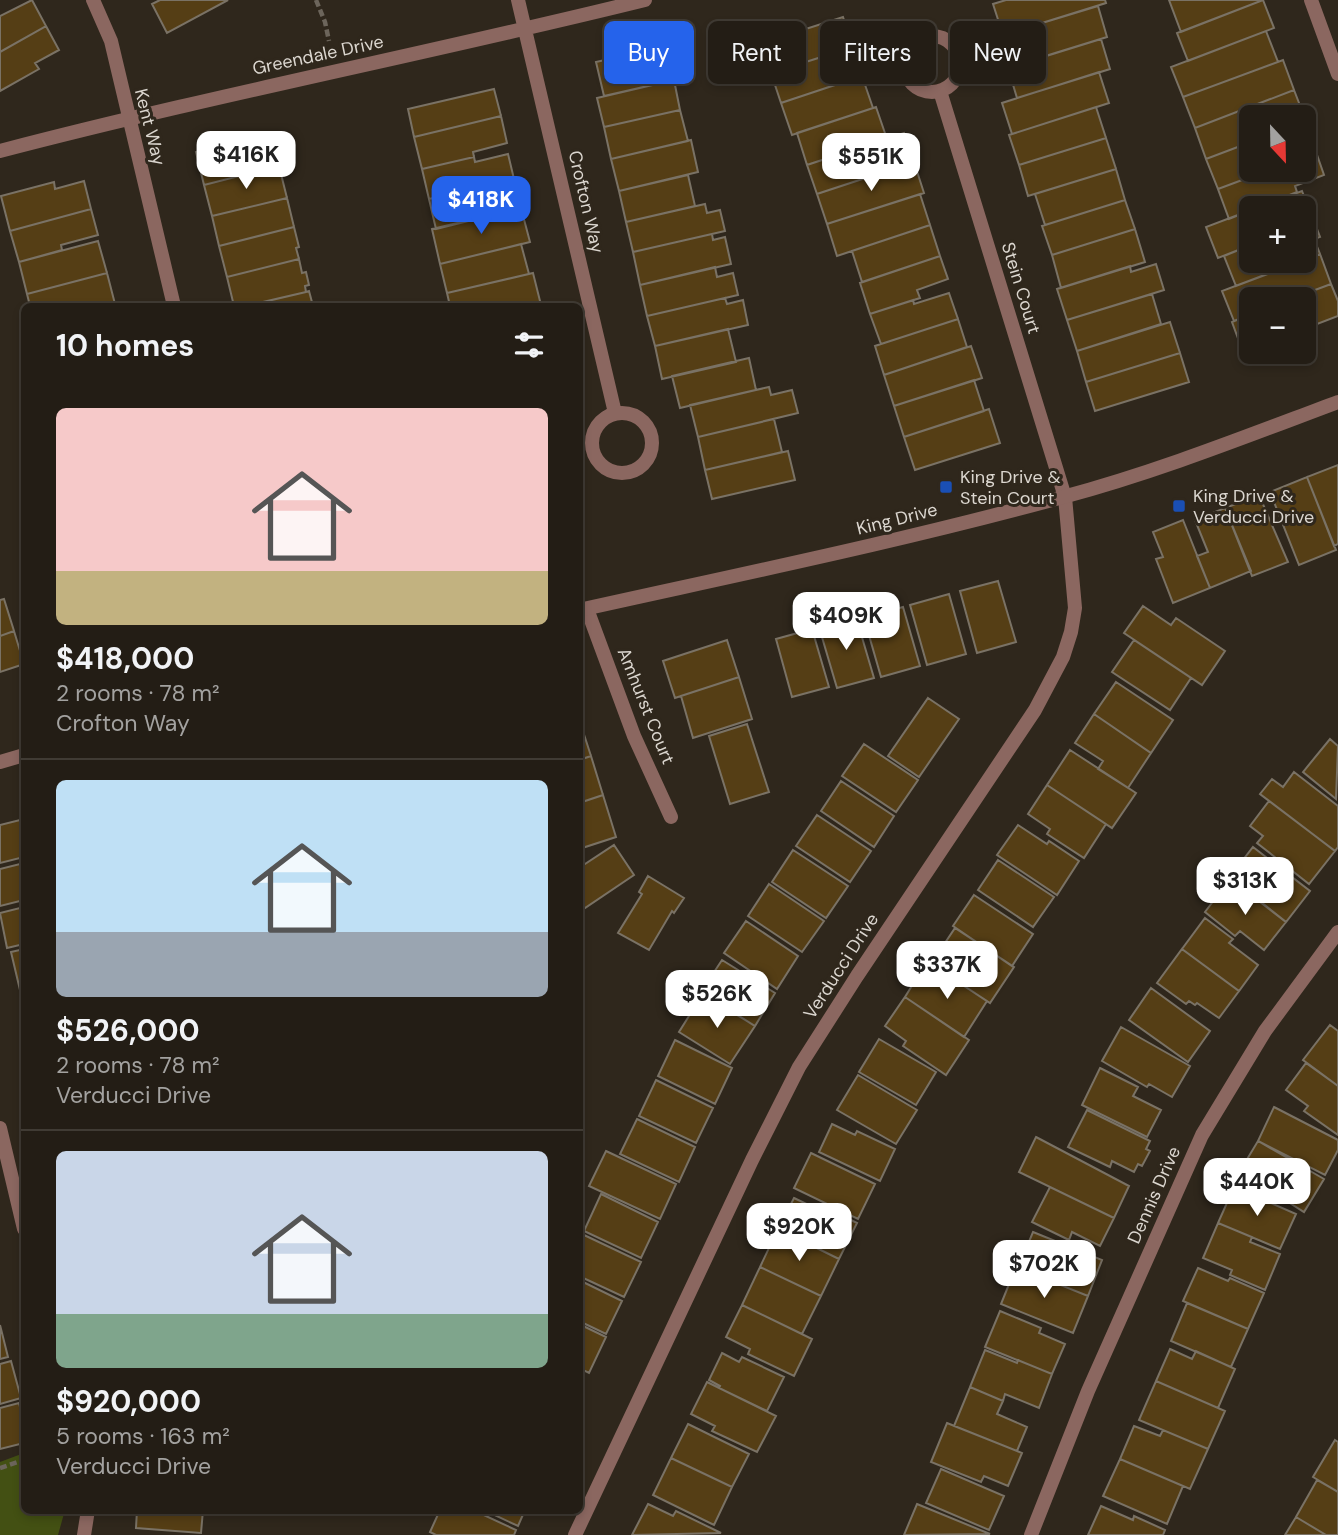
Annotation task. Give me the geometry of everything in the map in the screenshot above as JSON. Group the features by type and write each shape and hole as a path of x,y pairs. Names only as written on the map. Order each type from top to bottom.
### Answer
{"street":[{"name":"Kent Way","path":"93,0 111,41 173,303"},
{"name":"Crofton Way","path":"518,0 615,413"},
{"name":"Greendale Drive","path":"0,151 129,117 525,30 645,0"},
{"path":"1311,0 1338,74"},
{"path":"923,37 945,39 958,55 960,67 957,77 950,86 940,91 919,89 910,83 905,73 906,52 923,37"},
{"name":"Stein Court","path":"940,91 1065,497"},
{"name":"King Drive","path":"583,610 833,555 1065,497 1201,453 1338,402"},
{"path":"615,413 627,413 638,418 647,426 652,437 647,459 639,468 628,472 616,473 605,468 592,450 596,427 615,413"},
{"name":"Verducci Drive","path":"575,1535 752,1160 799,1068 1051,683 1063,657 1074,608 1065,497"},
{"name":"Amhurst Court","path":"583,610 671,817"},
{"path":"0,762 21,756"},
{"name":"Dennis Drive","path":"1031,1535 1088,1391 1202,1135 1265,1031 1338,932"},
{"path":"0,1128 21,1216"},
{"path":"84,1535 87,1514"}],"path":[{"path":"316,0 329,41"},
{"path":"0,1468 21,1461"}],"green space":[{"path":"21,1454 21,1514 64,1514 58,1535 0,1535 0,1462"}],"building":[{"path":"32,0 46,26 0,52 0,16"},
{"path":"160,0 228,0 167,33 152,4"},
{"path":"1006,0 1105,0 1106,3 1046,22 998,21 993,4"},
{"path":"1169,0 1263,0 1181,32"},
{"path":"1263,0 1274,28 1188,61 1177,33"},
{"path":"1098,6 1107,37 1046,56 1046,22"},
{"path":"820,24 820,57 806,62 806,29"},
{"path":"46,26 59,50 35,63 39,69 0,91 0,52"},
{"path":"1266,31 1278,62 1183,97 1171,67"},
{"path":"1101,39 1110,69 1017,98 1013,84 1046,84 1046,56"},
{"path":"820,57 820,84 838,84 781,103 775,84 806,84 806,62"},
{"path":"604,60 604,84 656,84 604,96 596,62"},
{"path":"1283,60 1294,90 1255,105 1239,105 1239,111 1195,128 1183,97"},
{"path":"1099,72 1109,103 1012,134 1002,103"},
{"path":"657,84 675,84 680,110 604,127 597,98"},
{"path":"838,84 865,84 873,108 792,135 781,103"},
{"path":"494,89 501,116 414,137 408,109"},
{"path":"1294,90 1300,105 1255,105"},
{"path":"876,107 887,139 807,165 797,133"},
{"path":"1096,107 1106,138 1019,165 1009,135"},
{"path":"680,110 688,141 611,159 604,127"},
{"path":"1239,111 1239,147 1206,159 1195,128"},
{"path":"501,116 507,143 473,152 474,157 422,169 414,137"},
{"path":"904,133 914,162 817,194 807,165"},
{"path":"272,134 279,166 204,185 196,152"},
{"path":"1106,138 1116,169 1028,196 1019,165"},
{"path":"691,140 698,172 619,191 611,159"},
{"path":"1239,147 1239,181 1218,189 1206,159"},
{"path":"1316,152 1324,175 1316,178"},
{"path":"508,154 514,179 429,199 422,169 474,157 475,162"},
{"path":"914,162 924,193 827,224 817,194"},
{"path":"279,166 287,198 212,216 204,185"},
{"path":"1116,169 1125,200 1045,225 1035,194"},
{"path":"688,175 695,206 626,222 619,191"},
{"path":"514,179 521,208 436,229 429,199"},
{"path":"84,181 91,209 10,231 1,196 54,182 55,189"},
{"path":"1239,181 1306,182 1295,186 1297,192 1287,196 1239,196 1239,215 1229,219 1218,189"},
{"path":"1302,191 1304,196 1288,196"},
{"path":"920,194 930,225 837,256 827,224"},
{"path":"287,198 294,227 219,246 212,216"},
{"path":"1125,200 1135,229 1052,255 1042,226"},
{"path":"705,204 707,213 720,210 725,231 633,252 626,222"},
{"path":"521,208 530,242 440,264 432,229"},
{"path":"91,209 98,235 61,245 62,250 19,262 10,231"},
{"path":"1239,215 1239,250 1218,258 1206,227"},
{"path":"930,225 940,256 862,282 852,251"},
{"path":"294,227 299,259 227,277 219,246"},
{"path":"1135,229 1145,262 1061,288 1052,255"},
{"path":"712,234 713,240 725,237 731,264 640,285 633,252"},
{"path":"98,241 107,273 27,294 19,262"},
{"path":"521,244 529,274 447,293 440,264"},
{"path":"1239,250 1239,273 1270,273 1236,286 1224,256"},
{"path":"1320,254 1331,284 1316,290 1316,287 1239,287 1239,319 1234,321 1222,291 1270,273 1316,273 1316,256"},
{"path":"940,256 948,279 917,290 920,298 870,314 860,283"},
{"path":"299,259 302,273 306,272 309,285 305,286 306,292 259,303 233,303 227,277"},
{"path":"1156,264 1164,290 1067,320 1057,289 1130,266 1131,272"},
{"path":"715,267 717,277 733,273 738,295 647,316 640,285"},
{"path":"107,273 115,303 29,303 27,294"},
{"path":"533,273 540,303 449,303 447,293"},
{"path":"1331,284 1338,301 1338,316 1316,324 1316,290"},
{"path":"309,291 312,303 259,303"},
{"path":"949,293 958,319 881,344 870,314 913,300 914,304"},
{"path":"1152,294 1161,324 1077,351 1067,320"},
{"path":"725,298 727,304 743,300 748,325 655,346 647,316"},
{"path":"958,319 967,347 884,375 875,346"},
{"path":"1239,319 1239,341 1232,322"},
{"path":"1170,322 1180,353 1086,382 1077,351"},
{"path":"728,329 736,362 662,379 655,346"},
{"path":"971,346 982,378 894,406 884,375"},
{"path":"1180,353 1189,382 1095,411 1086,382"},
{"path":"749,358 756,390 680,408 672,376"},
{"path":"974,380 984,411 904,437 894,406"},
{"path":"769,387 771,395 792,390 798,413 698,437 690,405"},
{"path":"989,409 1000,443 915,470 904,437"},
{"path":"774,419 782,452 705,470 698,437"},
{"path":"788,451 795,480 712,499 705,470"},
{"path":"1338,465 1338,544 1334,546 1307,477"},
{"path":"1307,477 1336,550 1299,565 1270,492"},
{"path":"1259,495 1288,562 1252,576 1225,508"},
{"path":"1225,508 1251,571 1210,588 1197,556 1208,552 1195,520"},
{"path":"1183,520 1210,588 1173,603 1156,559 1163,557 1153,532"},
{"path":"998,581 1016,642 977,653 960,591"},
{"path":"949,594 966,654 927,665 910,605"},
{"path":"4,599 14,631 0,636 0,600"},
{"path":"1143,606 1171,625 1176,618 1225,651 1202,685 1124,633"},
{"path":"903,607 920,666 881,677 864,618"},
{"path":"856,617 874,678 837,688 819,627"},
{"path":"812,629 829,687 792,697 776,639"},
{"path":"14,631 21,654 21,665 0,672 0,636"},
{"path":"727,640 739,677 675,698 663,661"},
{"path":"1134,640 1191,678 1170,710 1112,672"},
{"path":"739,677 752,719 693,738 681,696"},
{"path":"1116,682 1173,720 1151,753 1094,714"},
{"path":"928,698 959,719 919,777 888,756"},
{"path":"1094,714 1151,753 1128,788 1098,769 1103,761 1075,743"},
{"path":"747,724 769,792 730,804 709,736"},
{"path":"583,731 591,756 583,759"},
{"path":"1330,739 1338,746 1336,799 1303,772"},
{"path":"864,744 918,780 896,812 842,776"},
{"path":"1070,750 1136,793 1112,828 1047,785"},
{"path":"591,756 603,795 583,802 583,759"},
{"path":"1294,772 1338,806 1338,847 1335,851 1260,794 1272,779 1283,787"},
{"path":"841,781 894,816 874,847 821,811"},
{"path":"1047,785 1106,824 1084,858 1047,834 1050,829 1028,814"},
{"path":"603,795 616,837 583,848 583,802"},
{"path":"1269,801 1335,851 1309,884 1257,843 1263,836 1250,826"},
{"path":"817,815 871,851 850,882 796,846"},
{"path":"21,820 21,858 0,863 0,825"},
{"path":"1018,825 1079,861 1057,895 997,855"},
{"path":"614,845 634,875 583,909 583,865"},
{"path":"1253,847 1310,891 1286,922 1229,878"},
{"path":"793,850 848,886 826,918 772,882"},
{"path":"998,860 1054,897 1033,927 978,890"},
{"path":"21,864 21,901 0,906 0,869"},
{"path":"648,876 684,898 674,913 672,911 649,950 618,933 642,894 639,892"},
{"path":"1227,883 1252,903 1256,898 1286,922 1264,950 1240,931 1235,936 1205,912"},
{"path":"769,884 824,921 802,952 748,916"},
{"path":"974,895 1033,934 1012,966 953,926"},
{"path":"21,908 21,945 7,948 0,913"},
{"path":"1205,918 1233,939 1229,943 1258,965 1239,991 1182,949"},
{"path":"746,921 798,956 777,989 724,953"},
{"path":"955,928 1014,967 990,1003 931,964"},
{"path":"1182,949 1239,991 1219,1018 1197,1003 1195,1005 1189,1001 1186,1004 1157,983"},
{"path":"21,950 20,990 11,952"},
{"path":"722,960 775,993 755,1026 701,992"},
{"path":"923,968 946,983 950,977 987,1001 964,1037 905,997"},
{"path":"1151,988 1210,1031 1188,1062 1129,1020"},
{"path":"905,997 969,1040 946,1075 903,1046 906,1041 885,1026"},
{"path":"711,999 755,1026 730,1064 679,1032 699,1000 707,1005"},
{"path":"1330,1025 1338,1031 1338,1086 1303,1060"},
{"path":"1121,1027 1190,1066 1172,1097 1149,1084 1147,1087 1102,1061"},
{"path":"879,1039 936,1072 916,1105 859,1072"},
{"path":"675,1040 732,1068 715,1104 658,1076"},
{"path":"1306,1063 1338,1086 1338,1135 1304,1111 1308,1106 1286,1090"},
{"path":"1100,1068 1138,1087 1133,1096 1161,1110 1147,1137 1082,1105"},
{"path":"858,1075 917,1110 896,1144 837,1110"},
{"path":"656,1080 713,1108 696,1143 639,1116"},
{"path":"1274,1107 1338,1140 1338,1150 1325,1175 1258,1141"},
{"path":"1087,1110 1150,1141 1146,1149 1150,1151 1142,1166 1138,1164 1134,1172 1112,1161 1110,1167 1068,1147"},
{"path":"637,1119 695,1147 679,1182 620,1154"},
{"path":"832,1124 855,1135 857,1131 895,1149 880,1181 819,1152"},
{"path":"1036,1137 1129,1186 1114,1218 1019,1172"},
{"path":"1258,1141 1324,1179 1304,1212 1240,1171"},
{"path":"606,1151 676,1184 660,1219 589,1186"},
{"path":"811,1153 875,1184 858,1219 794,1188"},
{"path":"1050,1187 1114,1218 1100,1246 1072,1232 1069,1240 1032,1222"},
{"path":"1234,1187 1296,1214 1280,1249 1218,1223"},
{"path":"601,1194 658,1222 641,1258 584,1231"},
{"path":"794,1198 821,1211 823,1206 857,1223 839,1259 778,1229"},
{"path":"1218,1223 1252,1237 1250,1242 1280,1254 1265,1290 1230,1275 1232,1270 1203,1258"},
{"path":"778,1229 839,1259 821,1296 760,1267"},
{"path":"1033,1232 1102,1260 1088,1296 1018,1268"},
{"path":"584,1235 641,1262 624,1297 583,1278"},
{"path":"760,1267 821,1296 802,1334 742,1305"},
{"path":"1016,1267 1088,1296 1073,1333 1001,1304"},
{"path":"1198,1268 1264,1293 1248,1329 1183,1301"},
{"path":"583,1282 622,1301 606,1334 583,1323"},
{"path":"1187,1303 1248,1329 1231,1367 1171,1341"},
{"path":"742,1305 812,1339 794,1376 748,1354 750,1349 726,1337"},
{"path":"1000,1311 1041,1328 1039,1333 1065,1344 1052,1374 985,1347"},
{"path":"0,1325 8,1357 0,1359"},
{"path":"583,1326 606,1337 589,1373 583,1370"},
{"path":"1170,1349 1192,1359 1196,1351 1235,1369 1218,1408 1156,1381"},
{"path":"985,1350 1052,1374 1039,1408 1005,1394 1003,1401 970,1387"},
{"path":"722,1353 739,1362 742,1357 784,1377 767,1411 719,1388 720,1386 709,1380"},
{"path":"11,1361 21,1398 0,1404 0,1364"},
{"path":"1156,1381 1225,1411 1208,1449 1139,1420"},
{"path":"707,1382 776,1416 757,1452 712,1431 715,1426 691,1414"},
{"path":"970,1387 1003,1401 997,1414 1027,1427 1017,1451 954,1426"},
{"path":"19,1403 21,1444 0,1449 0,1408"},
{"path":"947,1423 1022,1453 1008,1486 984,1476 981,1482 931,1462"},
{"path":"688,1424 749,1454 732,1487 671,1458"},
{"path":"1134,1426 1160,1436 1163,1430 1208,1449 1190,1489 1120,1459"},
{"path":"1335,1440 1338,1442 1338,1492 1313,1477"},
{"path":"671,1458 732,1487 714,1525 653,1495"},
{"path":"1120,1459 1183,1486 1167,1524 1103,1496"},
{"path":"941,1469 1004,1496 989,1530 926,1503"},
{"path":"1317,1480 1338,1492 1338,1535 1326,1535 1296,1517"},
{"path":"648,1504 673,1516 676,1511 721,1533 632,1535"},
{"path":"917,1504 990,1534 904,1535"},
{"path":"1101,1506 1133,1520 1134,1516 1165,1530 1163,1535 1088,1535"},
{"path":"137,1514 203,1514 201,1533 136,1528"},
{"path":"438,1514 482,1514 516,1530 514,1535 436,1535 430,1532"},
{"path":"492,1514 523,1514 518,1526"},
{"path":"1296,1517 1326,1535 1285,1535"}],"place":[{"name":"King Drive & Stein Court","path":"946,487"},
{"name":"King Drive & Verducci Drive","path":"1179,506"}]}
